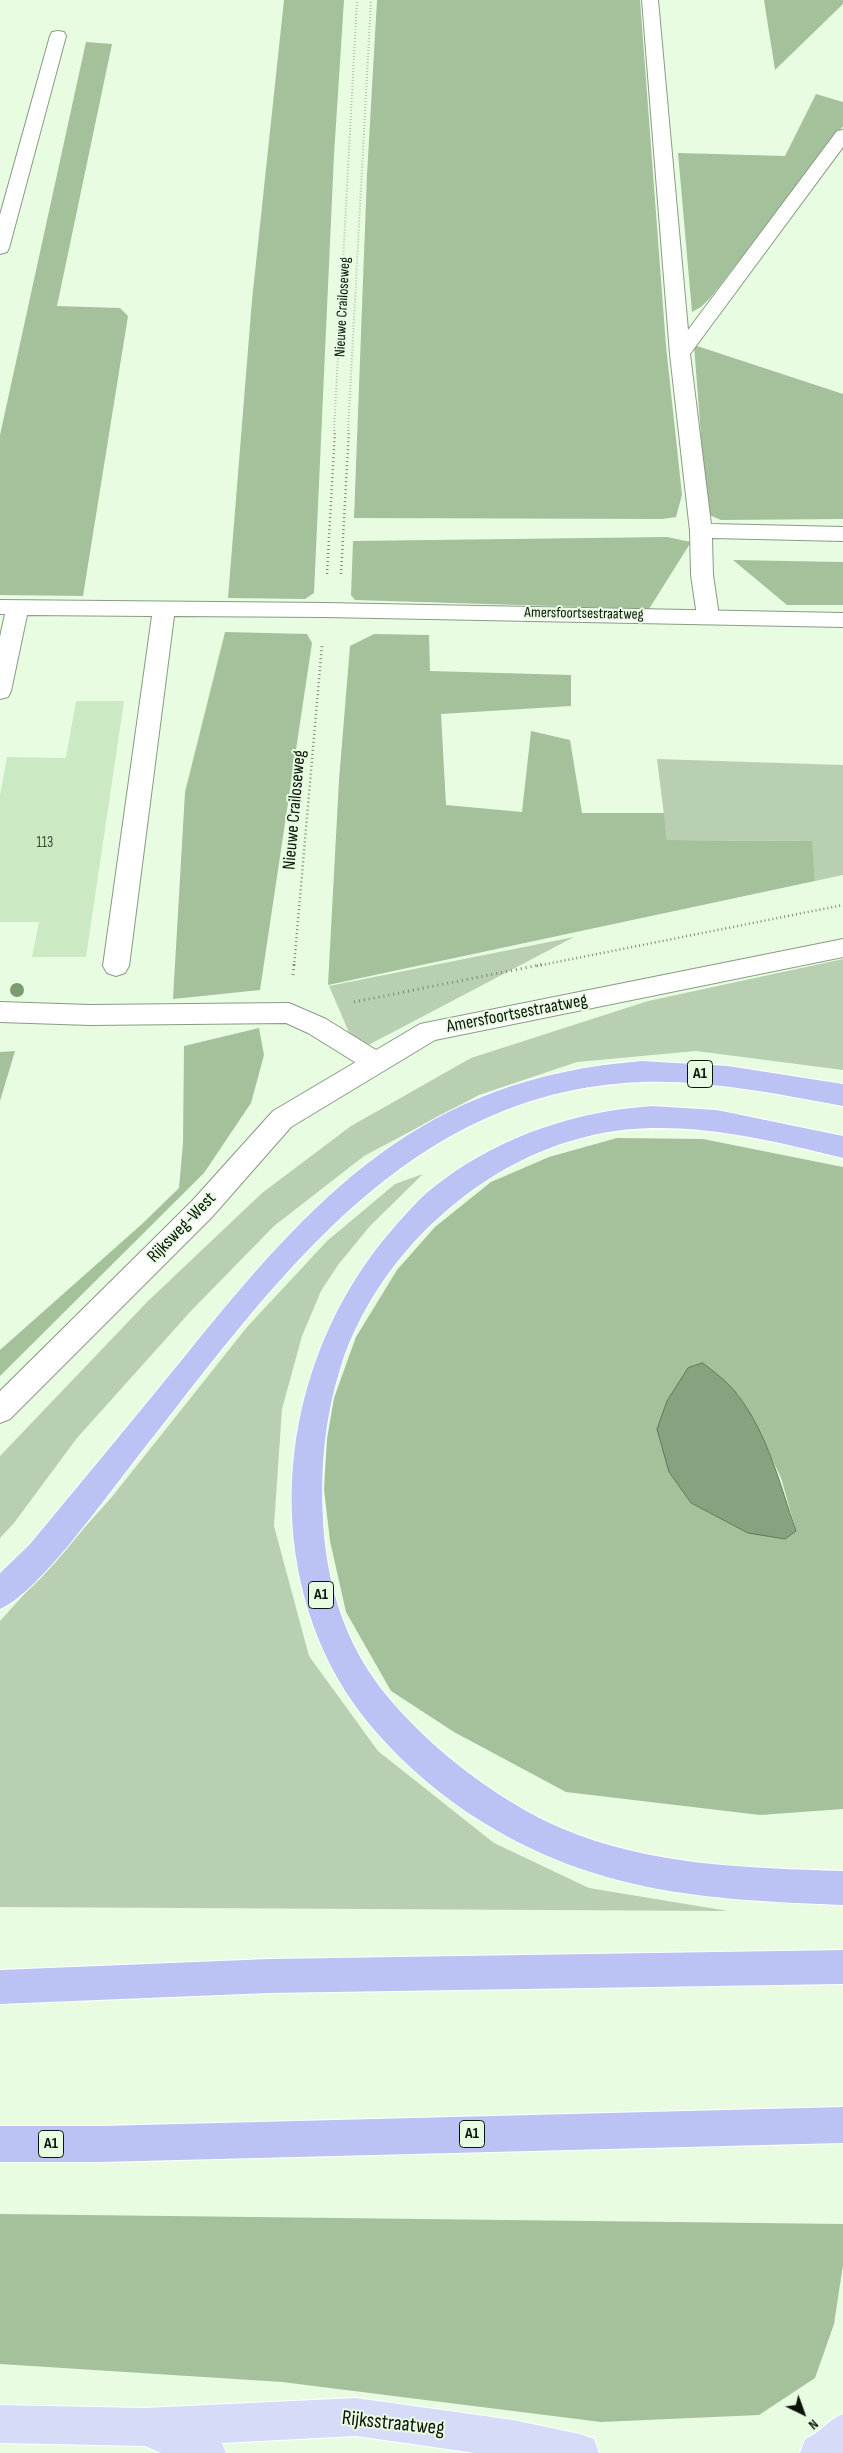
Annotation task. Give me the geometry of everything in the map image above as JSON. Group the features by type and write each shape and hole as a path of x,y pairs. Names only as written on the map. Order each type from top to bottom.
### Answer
{"highway":[{"name":"A1","path":"0,1594 41,1554 273,1270 346,1196 407,1148 464,1116 511,1097 556,1083 615,1074 684,1073 843,1095"},
{"name":"A1","path":"843,1147 752,1125 692,1119 630,1118 592,1124 551,1136 505,1155 451,1188 411,1227 375,1272 343,1325 323,1381 311,1428 306,1473 306,1514 310,1552 332,1634 347,1665 366,1694 419,1754 449,1781 483,1805 556,1843 632,1868 714,1882 843,1888"},
{"path":"0,1987 278,1976 843,1967"},
{"name":"A1","path":"0,2144 102,2144 843,2125"}],"main road":[{"name":"Rijksstraatweg","path":"0,2424 144,2427 356,2417 513,2439 580,2453"},
{"name":"Rijksstraatweg","path":"144,2427 207,2453"},
{"path":"819,2453 828,2449 843,2433"}],"street":[{"path":"650,0 680,354 701,531 702,575 708,616"},
{"path":"0,248 58,36"},
{"path":"680,354 843,135"},
{"path":"701,531 843,534"},
{"name":"Amersfoortsestraatweg","path":"8,608 325,610 843,620"},
{"path":"0,691 8,608"},
{"path":"116,966 164,609"},
{"name":"Amersfoortsestraatweg","path":"375,1062 429,1032 843,948"},
{"path":"0,1012 90,1016 290,1012 317,1026 375,1062"},
{"name":"Rijksweg-West","path":"0,1410 202,1209 282,1119 375,1062"}],"path":[{"name":"Nieuwe Crailoseweg","path":"290,1012 325,610 357,0"},
{"name":"Nieuwe Crailoseweg","path":"325,610 340,591 371,0"},
{"path":"317,1026 340,1005 843,905"}],"shaded area":[{"path":"284,0 344,0 334,155 314,593 305,599 228,598 252,300"},
{"path":"377,0 640,0 666,346 682,495 676,517 663,519 354,518 367,175"},
{"path":"764,0 843,0 843,4 775,70"},
{"path":"86,42 112,44 57,306 120,308 128,316 83,596 0,595 0,435"},
{"path":"816,94 843,102 843,126 711,297 701,307 692,312 678,153 785,156"},
{"path":"694,345 843,394 843,519 721,520 707,514"},
{"path":"667,537 691,542 649,609 355,600 351,595 353,541"},
{"path":"733,560 843,562 843,605 787,605"},
{"path":"225,632 307,634 312,643 260,990 173,999 185,792"},
{"path":"374,634 429,635 430,671 571,675 571,706 441,714 446,805 522,812 531,731 570,740 582,813 664,813 667,840 812,841 815,881 328,985 339,780 350,646"},
{"path":"657,759 843,765 843,875 815,881 811,841 667,840"},
{"path":"574,937 357,1051 329,986"},
{"path":"843,959 843,1070 696,1051 577,1062 479,1095 364,1156 274,1226 190,1312 77,1438 14,1523 0,1538 0,1456 147,1302 262,1193 351,1126 471,1058 648,1001"},
{"path":"259,1028 264,1055 251,1103 204,1173 0,1376 0,1350 142,1224 179,1188 183,1143 184,1046"},
{"path":"15,1051 0,1101 0,1052"},
{"path":"617,1138 703,1139 843,1167 843,1809 760,1815 566,1792 454,1732 391,1691 346,1612 330,1541 324,1489 327,1439 334,1398 356,1337 397,1270 435,1227 491,1182 549,1157","holes":["737,1393 759,1431 781,1478 796,1531 748,1533 691,1503 669,1472"]},
{"path":"423,1174 370,1226 338,1265 321,1291 302,1336 282,1409 274,1526 309,1656 378,1751 494,1843 589,1888 728,1911 0,1907 0,1621 111,1498 247,1327 327,1241 395,1184"},
{"path":"703,1363 725,1381 737,1394 748,1409 765,1443 796,1531 785,1539 748,1533 691,1503 669,1472 657,1429 667,1401 688,1368"},
{"path":"0,2214 843,2224 843,2265 834,2324 815,2378 759,2415 601,2422 282,2382 0,2364"}],"building":[{"path":"76,701 124,701 86,957 32,957 39,922 0,922 0,795 7,757 66,758"}]}
